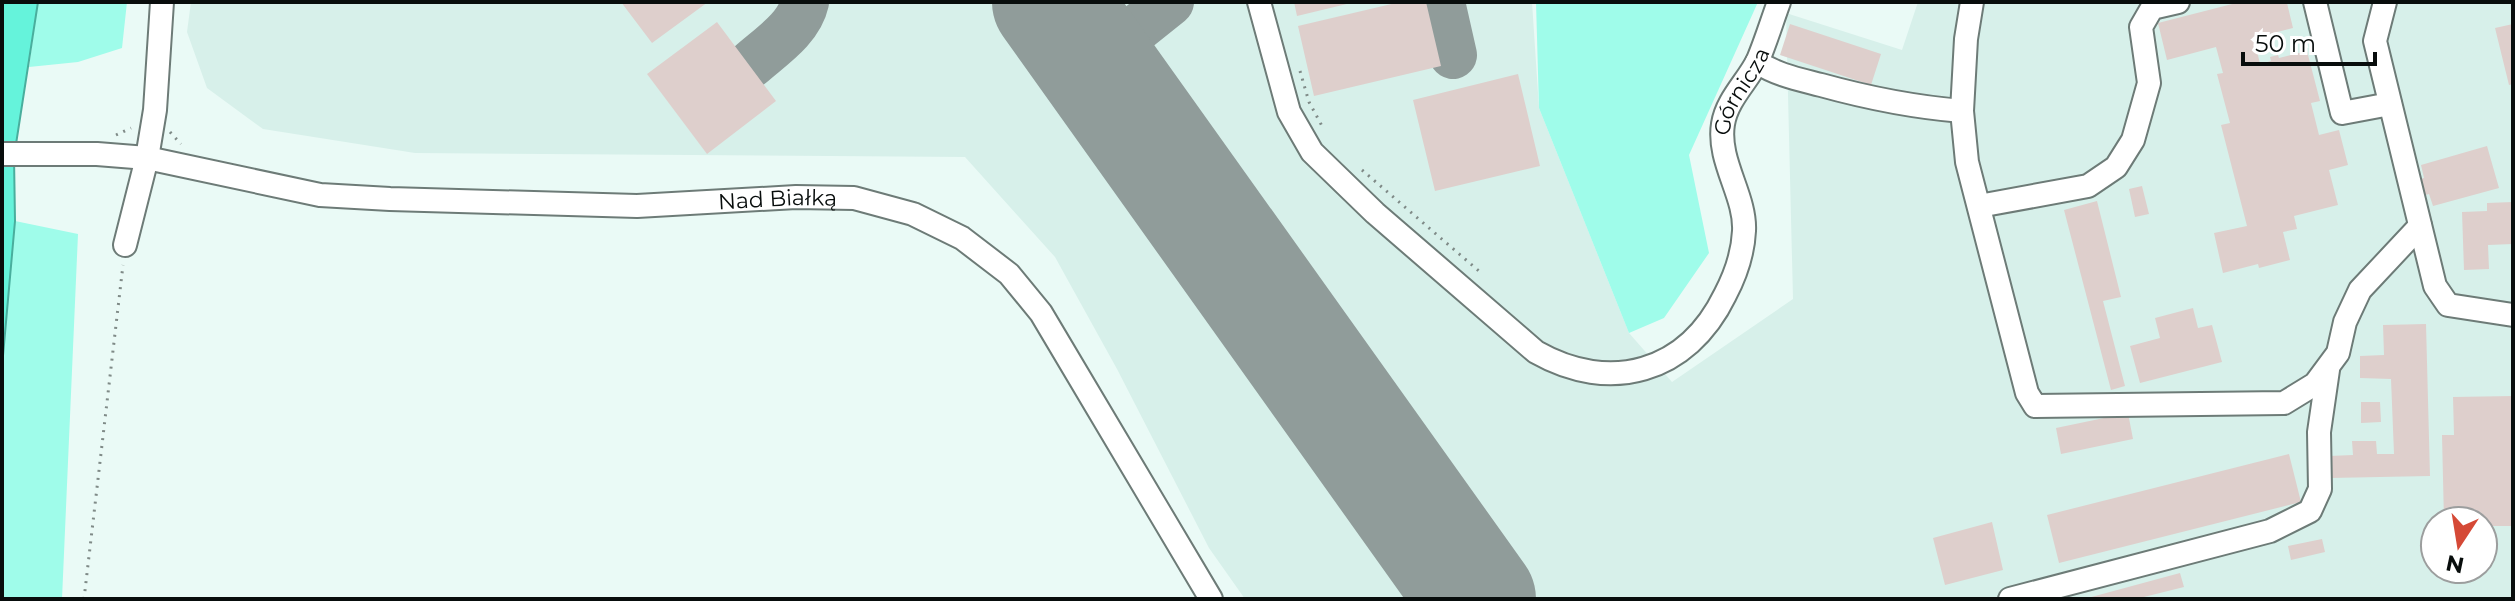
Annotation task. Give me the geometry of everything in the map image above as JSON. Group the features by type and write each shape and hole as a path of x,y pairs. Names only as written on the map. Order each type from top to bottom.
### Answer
{"street":[{"path":"125,245 147,158 155,110 162,2"},
{"name":"Górnicza","path":"1259,2 1289,112 1312,152 1375,213 1536,352 1588,373 1613,374 1648,368 1684,349 1710,323 1724,298 1737,266 1744,229 1722,128 1727,110 1757,62 1779,2"},
{"path":"1972,2 1966,39 1962,111 1967,162 2027,393 2035,406 2284,403 2315,384 2338,353 2345,322 2360,290 2420,226"},
{"path":"1979,206 2088,186 2116,167 2133,140 2149,83 2141,27 2152,8 2178,2"},
{"path":"2315,2 2342,113 2390,104"},
{"path":"2385,2 2375,41 2435,286 2448,305 2513,315"},
{"path":"1757,62 1773,73 1851,93 1904,105 1962,111"},
{"name":"Nad Białką","path":"2,154 102,145 147,158 320,195 637,206 796,197 854,198 913,214 962,238 1009,274 1041,313 1211,599"},
{"path":"2010,599 2270,531 2310,511 2320,489 2319,432 2329,365"}],"path":[{"path":"1297,59 1309,102 1322,127"},
{"path":"102,145 140,124 144,106 168,111 167,127 177,142 190,149"},
{"path":"1360,169 1480,272"},
{"path":"84,599 125,245"}],"shaded area":[{"path":"2,2 38,2 14,157 15,221 2,367"},
{"path":"38,2 127,2 122,48 78,62 29,67"},
{"path":"191,2 1532,2 1539,108 1629,333 1672,382 1793,299 1786,13 1902,50 1918,2 2513,2 2513,599 1245,599 1209,548 1117,369 1055,257 965,157 415,153 263,129 207,88 187,32"},
{"path":"1536,2 1758,2 1689,155 1709,253 1664,318 1629,333 1539,108"},
{"path":"15,221 78,234 62,599 2,599 2,367"}],"building":[{"path":"621,2 708,2 652,43"},
{"path":"1294,2 1351,2 1351,3 1297,16"},
{"path":"1400,2 1426,2 1441,66 1314,96 1298,26"},
{"path":"2240,2 2287,3 2293,28 2254,38 2260,64 2271,61 2270,57 2278,55 2279,58 2307,51 2320,101 2311,103 2319,135 2339,130 2348,165 2329,170 2338,205 2294,216 2297,229 2283,232 2290,260 2223,273 2214,233 2247,226 2221,125 2230,123 2217,74 2223,73 2216,47 2167,60 2158,23"},
{"path":"717,22 776,101 707,154 647,74"},
{"path":"1790,24 1881,54 1871,85 1780,55"},
{"path":"2513,24 2513,84 2509,85 2495,28"},
{"path":"1518,74 1540,166 1435,191 1413,100"},
{"path":"2487,146 2499,188 2433,206 2429,194 2422,196 2417,180 2424,178 2421,165"},
{"path":"2142,186 2149,214 2135,217 2129,189"},
{"path":"2097,201 2121,297 2103,301 2125,386 2111,390 2064,210"},
{"path":"2513,202 2513,244 2488,245 2489,269 2464,270 2462,212 2487,211 2487,203"},
{"path":"2193,308 2198,328 2212,325 2222,362 2140,383 2130,346 2160,338 2155,318"},
{"path":"2426,324 2430,476 2330,478 2329,456 2353,455 2352,441 2376,441 2377,454 2394,454 2391,379 2360,378 2360,356 2384,355 2383,325"},
{"path":"2513,396 2513,526 2499,526 2499,505 2444,505 2442,435 2454,435 2453,397"},
{"path":"2361,402 2380,402 2381,422 2361,423"},
{"path":"2128,413 2133,439 2061,454 2056,428"},
{"path":"2289,454 2301,502 2059,563 2047,515"},
{"path":"1992,522 2003,570 1945,585 1933,538"},
{"path":"2322,539 2325,552 2291,560 2288,546"},
{"path":"2180,573 2184,587 2136,599 2084,599"}],"taxiway":[{"path":"750,65 797,21 805,2"},
{"path":"1095,62 1170,2"},
{"path":"1441,2 1453,55"}],"runway":[{"path":"1051,2 1477,599"}]}
